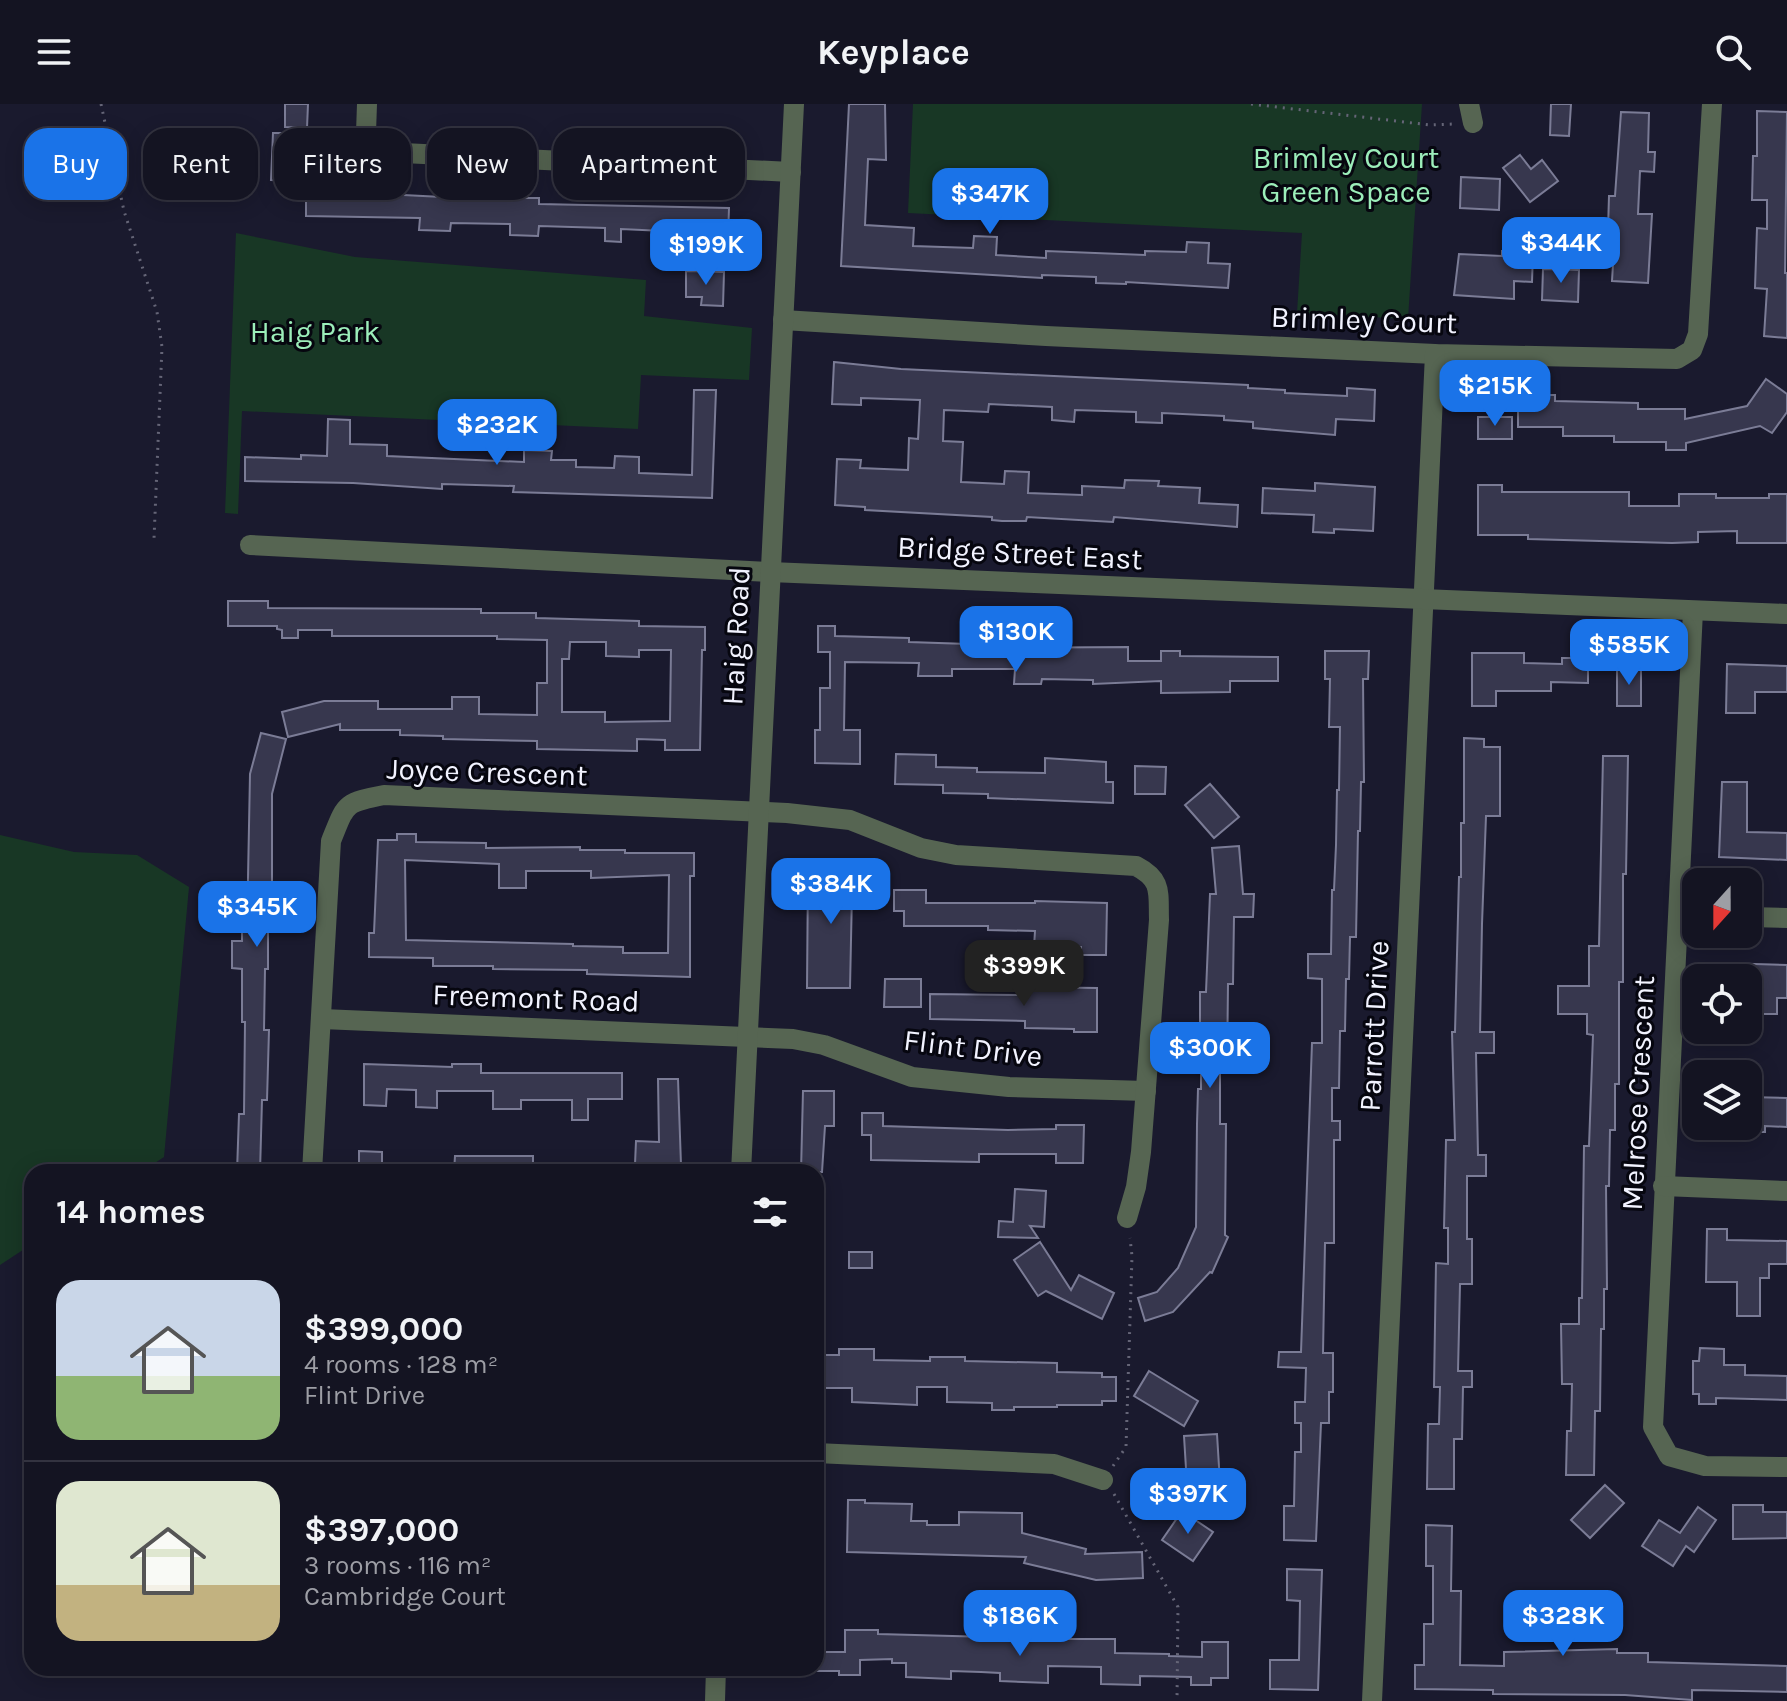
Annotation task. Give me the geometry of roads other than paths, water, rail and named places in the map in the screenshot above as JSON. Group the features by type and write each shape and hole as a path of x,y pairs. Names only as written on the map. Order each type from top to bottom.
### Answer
{"street":[{"path":"367,104 366,133 378,148 403,153 791,172"},
{"name":"Haig Road","path":"741,1164 794,104"},
{"name":"Brimley Court","path":"783,320 1435,354 1677,359 1692,350 1698,334 1712,104"},
{"name":"Parrott Drive","path":"1372,1701 1435,354"},
{"name":"Bridge Street East","path":"250,545 770,572 1787,614"},
{"name":"Melrose Crescent","path":"1688,868 1693,611"},
{"name":"Joyce Crescent","path":"313,1164 331,841 344,808 356,800 384,795 828,816 850,820 921,848 956,855 1136,866 1150,873 1158,883 1159,920 1146,1091"},
{"path":"1762,917 1787,918"},
{"name":"Melrose Crescent","path":"1684,948 1663,1186 1653,1427 1669,1456 1705,1466 1787,1467"},
{"name":"Freemont Road","path":"322,1019 749,1037"},
{"name":"Flint Drive","path":"749,1037 793,1039 824,1045 912,1077 1009,1087 1146,1091"},
{"path":"1127,1218 1136,1187 1146,1091"},
{"path":"1663,1186 1787,1191"},
{"path":"824,1453 1054,1464 1103,1480"},
{"path":"715,1701 716,1676"}],"park label":[{"name":"Brimley Court Green Space","path":"1346,175"},
{"name":"Haig Park","path":"315,332"}]}
